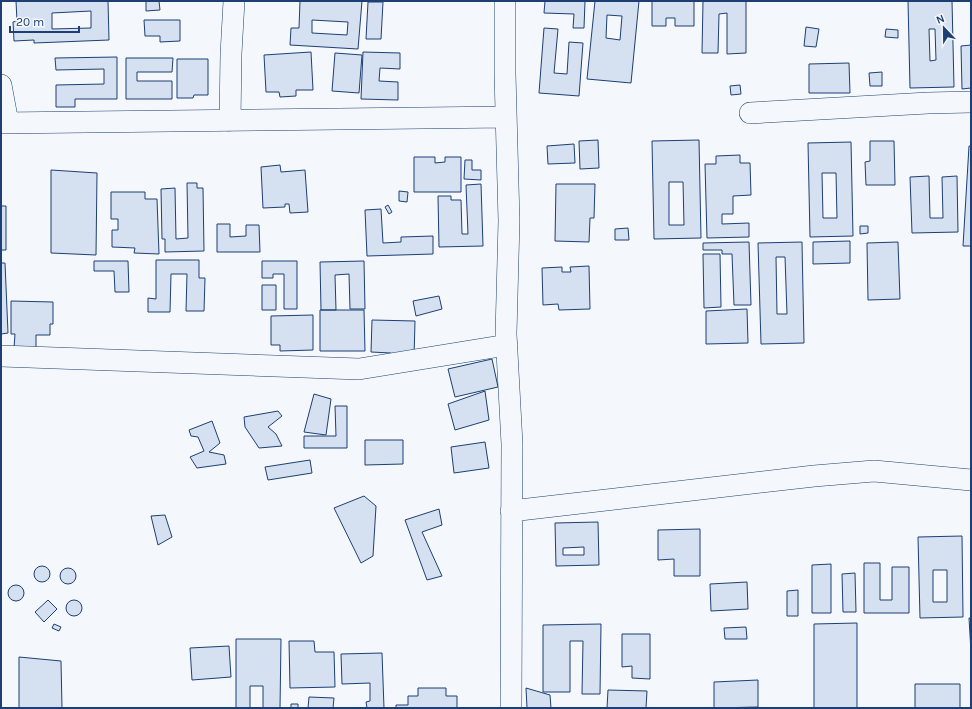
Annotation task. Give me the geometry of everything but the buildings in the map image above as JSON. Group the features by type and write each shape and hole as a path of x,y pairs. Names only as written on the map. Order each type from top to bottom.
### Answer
{"street":[{"path":"230,121 231,54 234,1"},
{"path":"505,1 509,221 507,345 512,444 511,708"},
{"path":"1,85 4,123 506,117"},
{"path":"750,113 971,102"},
{"path":"1,356 359,369 507,345"},
{"path":"511,511 814,476 867,472 971,480"}]}
